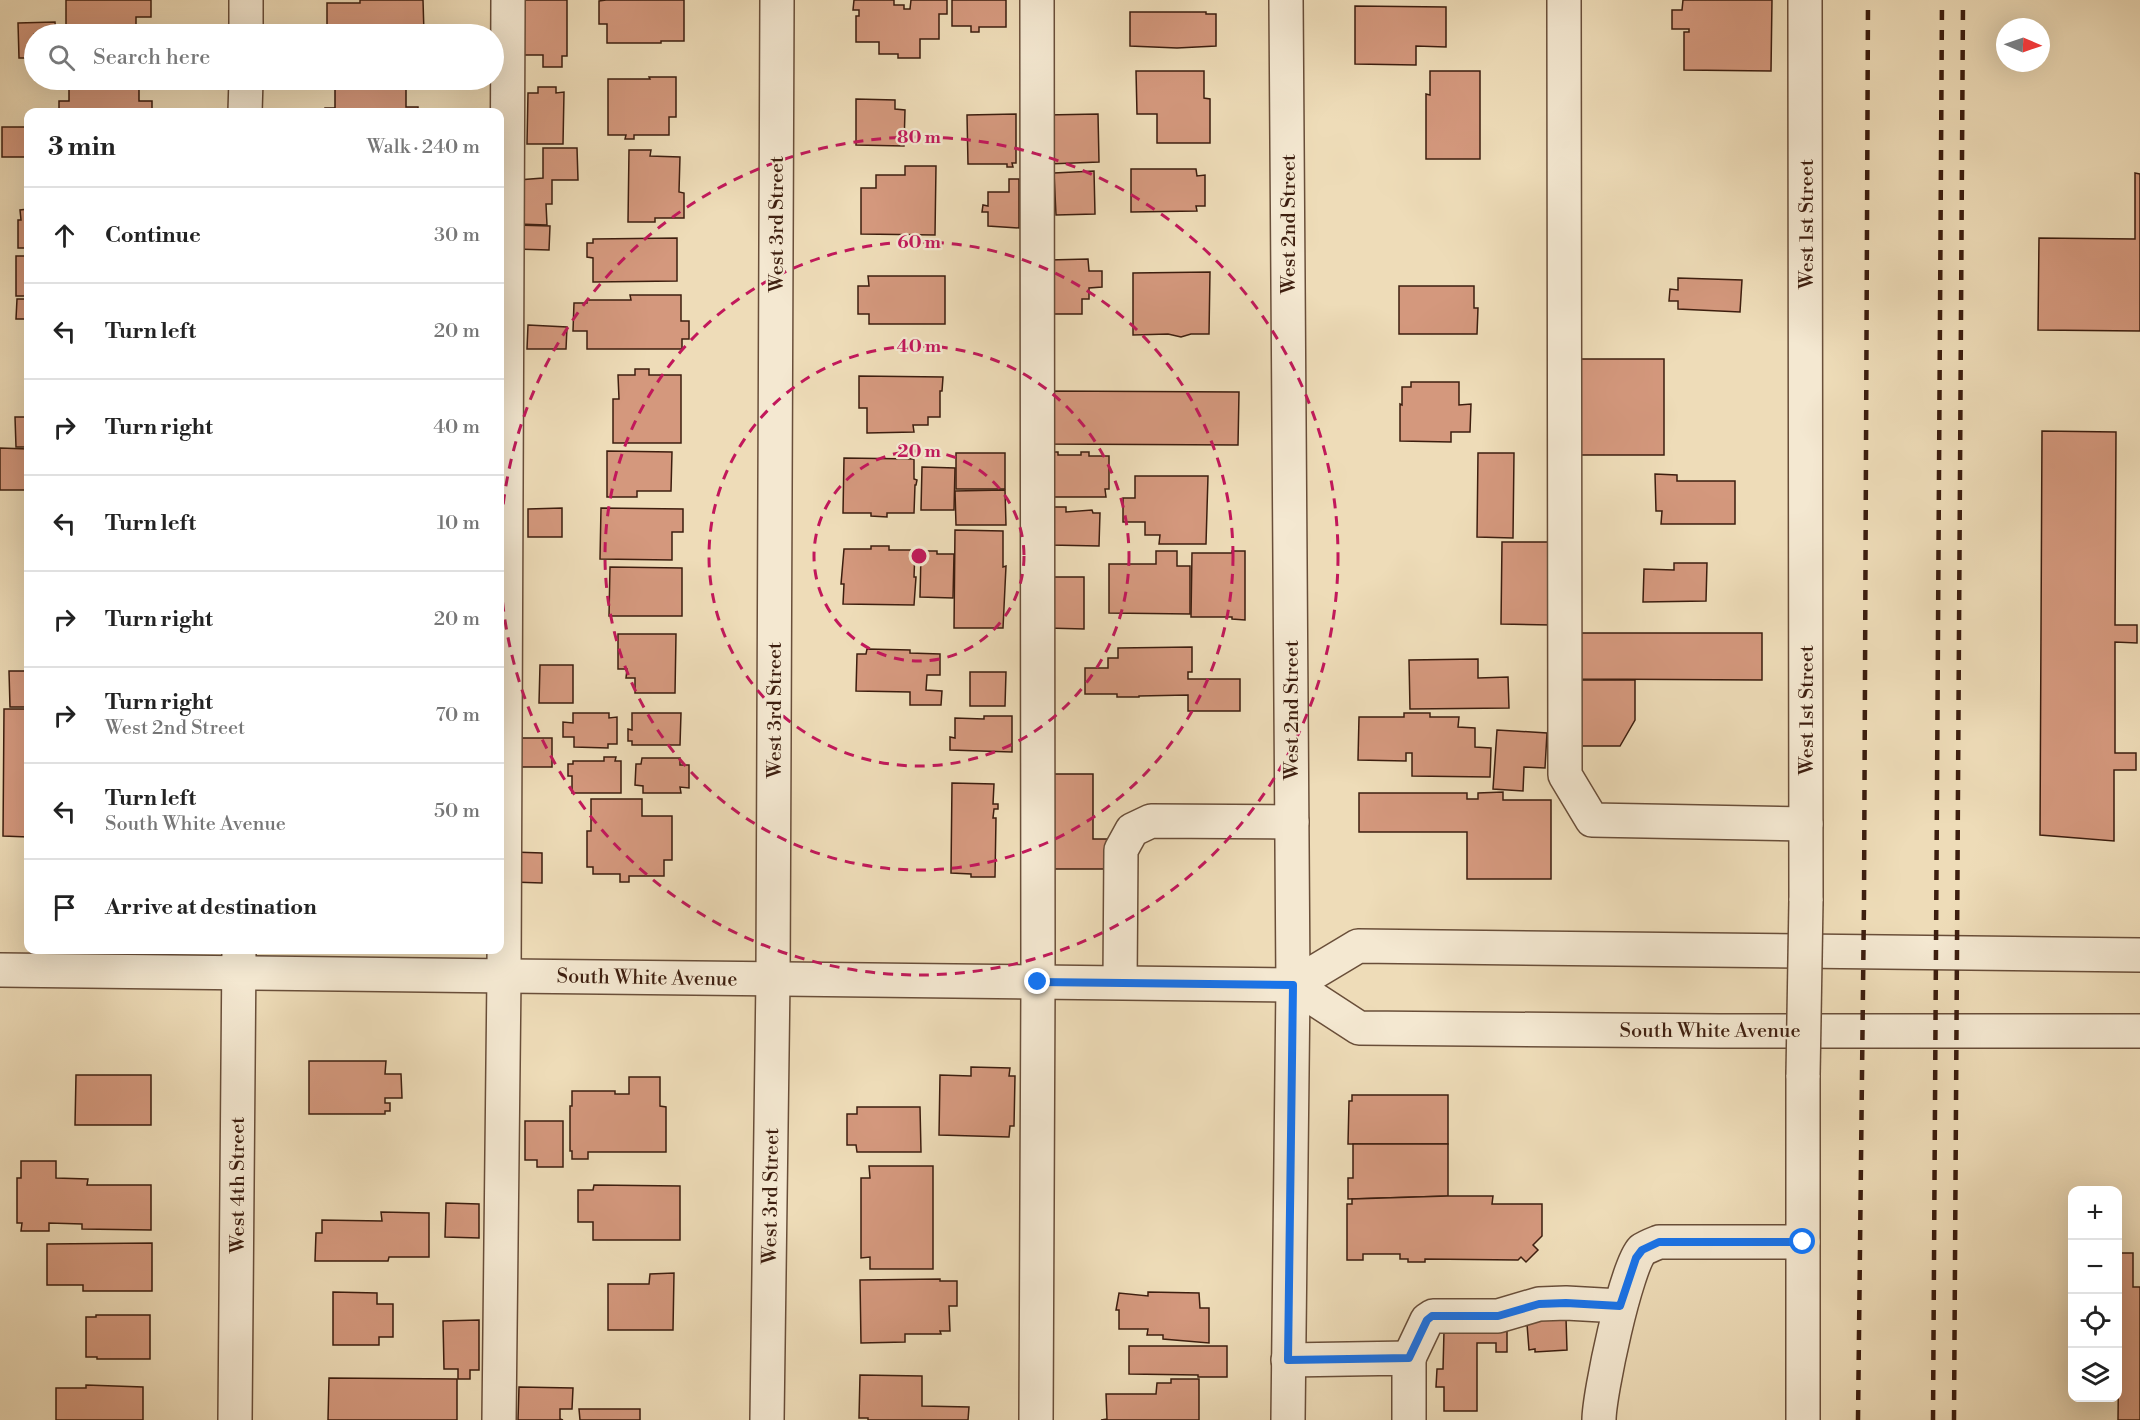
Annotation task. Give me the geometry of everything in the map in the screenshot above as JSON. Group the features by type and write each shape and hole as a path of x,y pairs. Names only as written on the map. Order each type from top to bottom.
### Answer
{"street":[{"path":"246,0 246,24"},
{"path":"499,1420 504,976 508,0"},
{"name":"West 3rd Street","path":"767,1420 773,979 777,0"},
{"path":"1036,0 1038,982 1036,1420"},
{"name":"West 2nd Street","path":"1286,0 1293,985 1288,1420"},
{"path":"1564,0 1565,775 1592,820 1806,824"},
{"name":"West 1st Street","path":"1803,1420 1803,1075 1806,901 1805,0"},
{"path":"245,108 246,90"},
{"path":"1120,982 1121,850 1132,830 1151,821 1292,822"},
{"path":"1293,985 1358,946 2140,955"},
{"name":"South White Avenue","path":"0,970 239,961 504,976 1293,985 1359,1028 2140,1031"},
{"name":"West 4th Street","path":"235,1420 239,961"},
{"path":"1599,1420 1620,1306 1636,1258 1642,1250 1659,1242 1803,1242"},
{"path":"1409,1420 1409,1358 1427,1320 1432,1316 1498,1316 1539,1304 1620,1306"},
{"path":"1288,1360 1409,1358"}],"building":[{"path":"66,0 151,0 151,17 136,17 136,24 66,24"},
{"path":"360,0 423,0 424,24 327,24 327,3 360,3"},
{"path":"519,0 567,0 567,56 562,56 562,67 543,67 543,55 520,55"},
{"path":"684,0 684,41 607,43 607,24 599,24 599,1"},
{"path":"854,0 894,0 894,5 904,5 904,9 910,9 911,0 947,0 947,14 939,14 939,39 920,39 920,58 898,58 898,54 879,54 879,42 856,42 856,16 859,16 859,10 853,10"},
{"path":"952,0 1006,0 1006,27 979,27 979,32 971,32 971,26 952,26"},
{"path":"1683,0 1772,0 1771,71 1684,70 1684,32 1689,32 1689,29 1672,29 1672,10 1682,10"},
{"path":"1355,6 1446,7 1446,47 1416,46 1416,65 1355,64"},
{"path":"1130,12 1216,14 1216,46 1177,48 1130,46"},
{"path":"55,22 55,24 24,24 24,58 19,58 18,23"},
{"path":"1136,71 1204,71 1204,98 1210,99 1210,143 1157,143 1157,114 1137,114"},
{"path":"1430,71 1480,71 1480,159 1426,159 1426,94 1430,95"},
{"path":"649,77 676,77 676,117 669,117 669,135 634,135 634,139 625,139 626,135 608,135 608,79 650,79"},
{"path":"538,87 556,87 556,93 564,92 563,144 527,144 528,93 538,93"},
{"path":"69,90 139,90 139,101 152,101 152,108 59,108 59,101 69,101"},
{"path":"335,90 406,90 406,107 418,107 418,108 335,108"},
{"path":"856,99 895,100 895,109 905,110 904,146 856,145"},
{"path":"1016,114 1016,163 1012,163 1013,167 1007,167 1007,164 968,164 967,115"},
{"path":"1098,114 1099,162 1048,164 1046,115"},
{"path":"2,127 24,127 24,157 2,157"},
{"path":"543,148 577,148 578,180 552,180 552,204 546,204 547,225 518,224 518,180 543,178"},
{"path":"629,150 651,150 650,156 680,157 679,192 684,193 684,218 655,218 655,222 628,222"},
{"path":"905,166 936,166 935,235 861,234 861,188 876,188 876,175 905,175"},
{"path":"1131,169 1196,169 1197,176 1205,175 1205,206 1196,206 1197,211 1131,212"},
{"path":"1094,171 1095,214 1056,215 1054,173"},
{"path":"2135,173 2140,174 2140,331 2038,330 2039,238 2135,239"},
{"path":"1009,179 1019,179 1019,228 988,226 988,212 982,212 983,205 988,206 988,192 1009,192"},
{"path":"20,210 24,210 24,248 18,248"},
{"path":"515,225 550,226 549,250 515,249"},
{"path":"677,238 677,281 593,282 593,258 587,257 587,243 593,243 593,239"},
{"path":"16,256 24,256 24,296 16,296"},
{"path":"1088,259 1089,271 1102,271 1102,287 1089,288 1089,299 1082,299 1082,314 1053,314 1049,260"},
{"path":"1210,272 1209,334 1191,334 1181,337 1168,334 1133,335 1133,273"},
{"path":"868,276 945,276 945,324 869,324 869,314 858,314 858,286 869,286"},
{"path":"1678,278 1742,280 1740,312 1678,309 1678,301 1669,301 1670,289 1678,290"},
{"path":"1399,286 1474,286 1474,308 1478,308 1477,334 1399,334"},
{"path":"630,295 681,295 681,321 689,321 689,339 682,339 682,349 587,349 587,331 573,331 574,303 587,303 587,300 631,300"},
{"path":"17,299 24,299 24,319 16,319"},
{"path":"528,325 567,327 566,349 527,349"},
{"path":"1579,359 1664,359 1664,455 1578,455"},
{"path":"635,369 649,369 649,375 681,375 681,443 613,443 613,399 619,399 618,375 635,375"},
{"path":"859,376 943,377 942,391 940,391 940,417 928,417 928,425 913,425 914,432 867,433 867,408 859,408"},
{"path":"1411,382 1459,382 1459,405 1471,404 1470,432 1451,432 1451,442 1400,441 1402,387 1411,387"},
{"path":"1046,391 1239,392 1238,445 1046,444"},
{"path":"15,417 24,417 24,447 16,447"},
{"path":"2042,431 2116,432 2115,625 2137,625 2137,643 2115,642 2115,753 2136,753 2136,770 2114,770 2114,841 2040,835"},
{"path":"0,448 24,449 24,490 0,490"},
{"path":"607,451 672,452 671,491 637,491 637,497 607,497"},
{"path":"1051,452 1058,452 1058,455 1081,455 1081,452 1089,452 1089,456 1109,456 1109,489 1105,489 1106,497 1052,497"},
{"path":"956,453 1005,453 1005,489 956,489"},
{"path":"1478,453 1514,453 1513,538 1477,537"},
{"path":"844,458 914,459 914,479 917,480 914,513 887,513 887,517 871,516 871,513 843,513"},
{"path":"922,467 955,468 954,510 921,510"},
{"path":"1655,474 1677,475 1677,481 1735,481 1735,524 1661,524 1662,511 1656,511"},
{"path":"1135,476 1208,476 1206,544 1159,544 1160,535 1145,535 1145,522 1123,522 1123,498 1135,498"},
{"path":"1005,490 1006,525 956,525 955,491"},
{"path":"1053,507 1066,507 1066,512 1092,510 1093,513 1100,513 1099,546 1050,545"},
{"path":"562,508 562,537 528,537 528,509"},
{"path":"601,508 683,509 683,532 672,532 672,560 600,559"},
{"path":"955,530 1003,531 1003,567 1006,566 1003,628 954,628"},
{"path":"1502,542 1552,542 1551,625 1501,624"},
{"path":"871,546 889,546 889,550 915,550 914,605 843,604 844,584 841,584 844,549 871,549"},
{"path":"925,551 954,554 953,598 920,597 921,554 925,554"},
{"path":"1156,551 1177,551 1177,566 1190,566 1190,614 1109,613 1109,564 1156,564"},
{"path":"1232,551 1245,551 1245,620 1232,619 1232,617 1191,617 1192,553 1232,553"},
{"path":"1674,563 1707,563 1706,601 1643,602 1644,569 1674,570"},
{"path":"610,567 682,568 682,616 609,616"},
{"path":"1048,577 1084,577 1084,629 1047,628"},
{"path":"1581,633 1762,633 1762,680 1581,679"},
{"path":"618,634 676,634 675,693 635,693 635,678 626,678 627,669 618,669"},
{"path":"1192,647 1192,672 1188,672 1188,679 1240,679 1240,711 1188,711 1188,695 1117,697 1117,694 1085,694 1085,668 1108,668 1108,658 1118,658 1118,648"},
{"path":"867,649 910,650 910,653 940,654 940,675 927,675 926,690 942,691 941,705 910,705 910,692 856,691 857,654 866,654"},
{"path":"1478,659 1478,678 1508,677 1509,708 1410,709 1409,660"},
{"path":"540,665 573,665 573,703 539,703"},
{"path":"9,671 24,671 24,707 10,707"},
{"path":"970,672 1006,672 1005,706 970,706"},
{"path":"1581,680 1635,680 1635,720 1620,746 1581,746"},
{"path":"4,709 24,709 24,837 3,836"},
{"path":"573,713 609,713 609,718 617,717 617,744 608,744 608,748 574,747 574,737 563,737 563,722 573,723"},
{"path":"632,713 681,713 680,745 632,745 632,741 628,741 628,729 632,730"},
{"path":"1404,713 1430,713 1430,717 1459,717 1458,727 1475,728 1475,747 1491,748 1490,777 1412,776 1412,753 1406,753 1406,761 1358,760 1359,717 1404,717"},
{"path":"984,716 1012,716 1012,752 950,750 950,737 955,738 955,718 984,719"},
{"path":"1497,730 1547,733 1545,768 1524,767 1523,791 1493,789"},
{"path":"520,738 552,738 552,767 520,767"},
{"path":"604,757 616,757 615,761 621,761 621,793 572,793 572,776 568,776 568,764 573,764 573,761 604,761"},
{"path":"642,758 680,758 680,765 689,765 689,788 680,787 681,793 643,793 643,786 635,785 636,764 641,764"},
{"path":"1044,774 1093,774 1093,839 1108,839 1108,869 1044,869"},
{"path":"952,783 994,784 993,804 998,804 998,809 994,809 993,818 996,818 995,877 971,877 971,874 951,873"},
{"path":"1503,792 1503,800 1551,800 1551,879 1467,879 1467,832 1359,832 1359,793 1467,793 1467,799 1478,799 1478,793"},
{"path":"591,799 642,799 642,816 672,816 672,860 664,860 664,876 629,876 629,882 620,882 620,874 593,874 593,867 587,867 587,831 591,831"},
{"path":"513,852 542,853 542,883 512,882"},
{"path":"309,1061 386,1061 385,1074 401,1074 402,1098 385,1098 385,1103 390,1103 390,1111 385,1111 385,1114 309,1114"},
{"path":"971,1067 1010,1068 1009,1076 1015,1076 1014,1126 1010,1126 1009,1137 939,1135 940,1075 971,1076"},
{"path":"76,1075 151,1075 151,1125 75,1125"},
{"path":"629,1077 660,1077 660,1106 666,1107 666,1152 588,1152 588,1159 572,1159 570,1106 572,1106 572,1091 615,1091 615,1094 629,1094"},
{"path":"1352,1095 1448,1095 1448,1144 1348,1144 1349,1101 1352,1101"},
{"path":"857,1107 920,1107 921,1152 857,1152 856,1145 847,1145 847,1114 857,1114"},
{"path":"525,1121 563,1121 563,1167 537,1167 537,1160 525,1160"},
{"path":"1353,1144 1448,1144 1448,1196 1348,1199 1348,1178 1353,1178"},
{"path":"21,1161 56,1161 56,1178 88,1179 87,1185 151,1185 151,1230 82,1229 82,1224 49,1223 49,1231 21,1231 22,1223 17,1223 17,1178 21,1178"},
{"path":"869,1166 933,1166 933,1269 870,1269 870,1257 861,1258 861,1178 870,1178"},
{"path":"594,1185 680,1186 680,1240 593,1240 593,1222 578,1222 578,1190 593,1190"},
{"path":"1493,1196 1492,1204 1542,1204 1542,1236 1533,1245 1538,1250 1526,1262 1521,1257 1518,1260 1425,1259 1425,1262 1408,1262 1408,1259 1400,1259 1400,1254 1363,1254 1363,1260 1347,1260 1347,1204 1352,1204 1352,1199"},
{"path":"446,1203 479,1204 479,1238 445,1237"},
{"path":"381,1212 429,1213 429,1257 389,1257 388,1261 315,1261 316,1233 322,1233 322,1220 382,1221"},
{"path":"152,1243 152,1291 83,1291 83,1285 47,1285 47,1244"},
{"path":"2122,1253 2133,1253 2133,1287 2140,1287 2140,1420 2118,1420 2118,1402 2122,1402"},
{"path":"674,1273 673,1330 608,1330 608,1284 649,1284 650,1274"},
{"path":"940,1279 940,1281 957,1281 957,1306 949,1306 950,1331 940,1331 941,1334 905,1334 905,1342 861,1343 860,1280"},
{"path":"333,1292 377,1293 377,1304 393,1304 393,1337 379,1337 379,1345 333,1345"},
{"path":"1148,1292 1199,1293 1200,1308 1209,1308 1209,1343 1163,1339 1163,1335 1147,1335 1148,1329 1119,1329 1119,1310 1116,1310 1119,1293 1148,1296"},
{"path":"96,1315 150,1315 150,1359 86,1357 86,1317 96,1317"},
{"path":"1566,1318 1567,1350 1535,1352 1535,1349 1529,1350 1527,1324 1532,1323 1532,1320"},
{"path":"479,1320 479,1370 470,1370 470,1379 458,1379 458,1369 444,1369 443,1321"},
{"path":"1444,1331 1507,1331 1507,1352 1496,1352 1496,1343 1477,1343 1477,1411 1444,1411 1444,1387 1436,1387 1437,1369 1443,1369"},
{"path":"1129,1346 1227,1346 1227,1377 1129,1374"},
{"path":"860,1375 922,1376 922,1406 969,1407 968,1420 868,1420 868,1418 859,1418"},
{"path":"329,1378 457,1379 457,1420 328,1420"},
{"path":"1171,1379 1199,1379 1199,1420 1101,1420 1107,1419 1106,1394 1156,1394 1157,1383 1171,1383"},
{"path":"86,1385 143,1387 143,1420 56,1420 56,1388 86,1388"},
{"path":"519,1387 573,1388 572,1409 560,1409 560,1419 563,1420 518,1420"},
{"path":"579,1409 640,1409 640,1420 580,1420"}],"railway":[{"path":"1858,1420 1864,903 1868,0"},
{"path":"1933,1420 1942,0"},
{"path":"1954,1420 1963,0"}],"route":[{"path":"1038,982 1293,985 1288,1360 1409,1358 1427,1320 1432,1316 1498,1316 1539,1304 1620,1306 1636,1258 1642,1250 1659,1242 1803,1242"}]}
